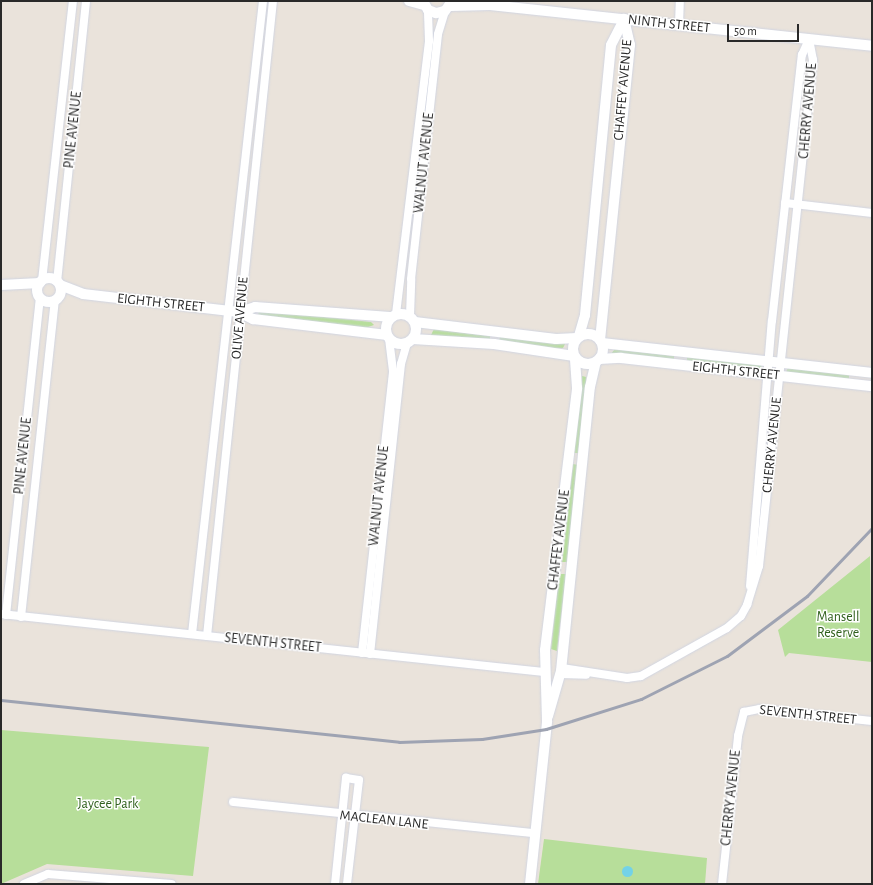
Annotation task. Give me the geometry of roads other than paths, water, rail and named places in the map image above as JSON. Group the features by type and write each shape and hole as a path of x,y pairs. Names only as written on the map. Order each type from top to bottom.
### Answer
{"street":[{"name":"PINE AVENUE","path":"41,282 73,1"},
{"name":"PINE AVENUE","path":"58,284 86,1"},
{"name":"OLIVE AVENUE","path":"192,634 263,1"},
{"name":"OLIVE AVENUE","path":"207,636 239,312 264,117 273,1"},
{"path":"409,1 425,5"},
{"name":"NINTH STREET","path":"478,1 490,5"},
{"path":"679,25 680,1"},
{"name":"NINTH STREET","path":"425,5 490,5 872,46"},
{"name":"WALNUT AVENUE","path":"393,316 429,41 425,5"},
{"name":"WALNUT AVENUE","path":"413,319 411,279 436,58 449,6"},
{"name":"CHAFFEY AVENUE","path":"578,337 585,315 590,237 611,45 624,19"},
{"name":"CHAFFEY AVENUE","path":"601,341 608,239 630,45 624,19"},
{"name":"CHERRY AVENUE","path":"750,591 749,565 768,362 802,55 809,39"},
{"name":"CHERRY AVENUE","path":"561,671 633,678 649,672 736,620 744,612 759,566 813,60 809,39"},
{"path":"66,58 80,59"},
{"path":"603,125 621,126"},
{"path":"785,204 872,213"},
{"path":"590,237 608,239"},
{"path":"41,282 39,297 3,285 41,282"},
{"name":"EIGHTH STREET","path":"41,282 58,284 83,294 228,310 239,312 253,319 388,336 397,344 410,341"},
{"path":"56,299 58,284"},
{"name":"EIGHTH STREET","path":"39,297 56,299 83,294"},
{"name":"PINE AVENUE","path":"4,615 8,594 39,297"},
{"name":"PINE AVENUE","path":"20,616 56,299"},
{"name":"EIGHTH STREET","path":"239,312 255,307 393,316 413,319"},
{"path":"38,315 53,316"},
{"path":"388,336 393,316"},
{"path":"413,319 556,339 578,337 588,334 601,341 598,360 583,364 575,358 494,344 410,341 413,319"},
{"name":"WALNUT AVENUE","path":"366,653 392,370 388,336"},
{"path":"575,358 572,347 578,337"},
{"name":"WALNUT AVENUE","path":"366,653 401,364 410,341"},
{"name":"EIGHTH STREET","path":"601,341 781,364 872,373"},
{"name":"CHAFFEY AVENUE","path":"530,884 547,721 544,672 577,388 575,358"},
{"name":"EIGHTH STREET","path":"598,360 621,358 872,386"},
{"name":"CHAFFEY AVENUE","path":"547,721 561,671 590,388 598,360"},
{"path":"568,457 583,458"},
{"path":"556,567 571,568"},
{"path":"8,594 23,596"},
{"name":"SEVENTH STREET","path":"4,615 544,672"},
{"path":"544,672 561,671"},
{"name":"SEVENTH STREET","path":"744,712 760,709 872,721"},
{"name":"CHERRY AVENUE","path":"722,884 737,744 744,712"},
{"path":"335,884 346,778 359,780 347,884"},
{"name":"MACLEAN LANE","path":"233,802 343,816 536,833"},
{"path":"24,884 48,874 172,884"}],"water":[{"path":"627,865 631,867 633,871 631,875 627,877 623,875 621,871 623,867"}],"railway":[{"path":"1,700 399,742 482,739 546,729 641,699 727,656 807,596 872,528"}],"park label":[{"name":"Mansell Reserve","path":"838,626"},
{"name":"Jaycee Park","path":"108,804"}]}
